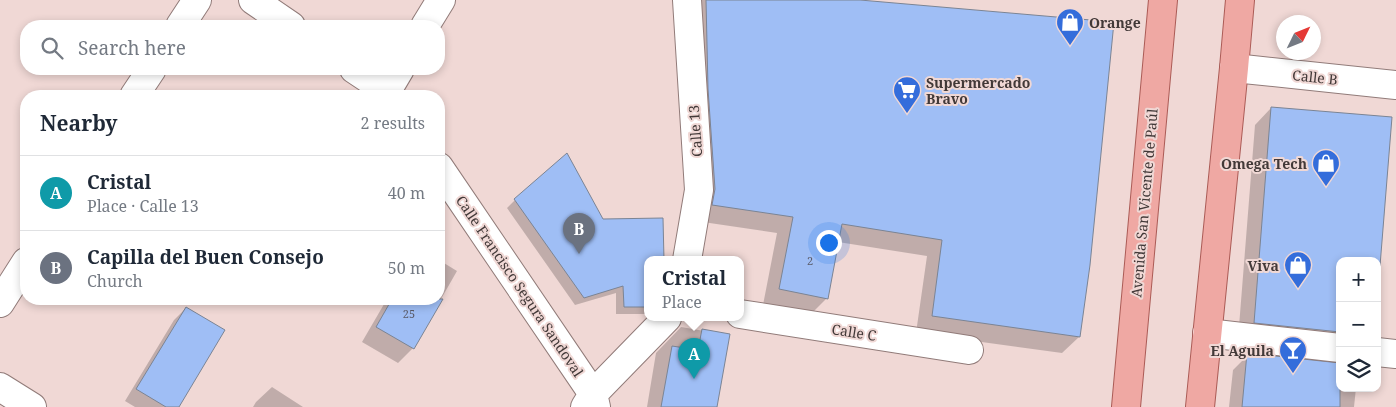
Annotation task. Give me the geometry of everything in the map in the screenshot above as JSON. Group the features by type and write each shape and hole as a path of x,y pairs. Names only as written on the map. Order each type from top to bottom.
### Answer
{"main road":[{"name":"Avenida San Vicente de Paúl","path":"1126,407 1163,0"},
{"path":"1200,407 1240,0"}],"street":[{"path":"184,20 197,0"},
{"path":"252,0 282,20"},
{"path":"429,20 441,0"},
{"name":"Calle 13","path":"687,0 699,190 688,256"},
{"name":"Calle B","path":"1234,68 1396,85"},
{"path":"138,90 148,75"},
{"path":"368,75 392,85"},
{"name":"Calle Francisco Segura Sandoval","path":"445,176 591,403"},
{"path":"0,302 20,271"},
{"name":"Calle C","path":"744,315 969,350"},
{"path":"591,403 664,321"},
{"path":"1207,333 1336,348"},
{"path":"1381,352 1396,354"},
{"path":"0,387 32,407"}],"building":[{"name":"Supermercado Bravo","path":"706,0 860,0 1114,22 1090,265 1080,337 932,316 942,240 842,224 828,299 779,289 793,217 712,205 715,189 708,89"},
{"name":"Omega Tech","path":"1271,107 1392,117 1381,257 1336,257 1336,332 1254,323"},
{"path":"567,153 603,219 663,218 664,256 644,256 644,307 624,307 623,286 584,298 514,199"},
{"path":"389,305 440,305 414,349 376,327"},
{"path":"186,307 225,330 179,407 166,407 136,389"},
{"path":"702,329 730,334 717,407 661,407 672,346 698,350"},
{"name":"El Aguila","path":"1247,353 1336,363 1336,392 1340,392 1340,407 1242,407"}],"place":[{"name":"Orange","path":"1070,46"},
{"name":"Supermercado Bravo","path":"907,114"},
{"name":"Omega Tech","path":"1326,187"},
{"name":"Capilla del Buen Consejo","path":"579,254"},
{"name":"Viva","path":"1298,289"},
{"name":"El Aguila","path":"1293,374"},
{"name":"Cristal","path":"694,379"}]}
